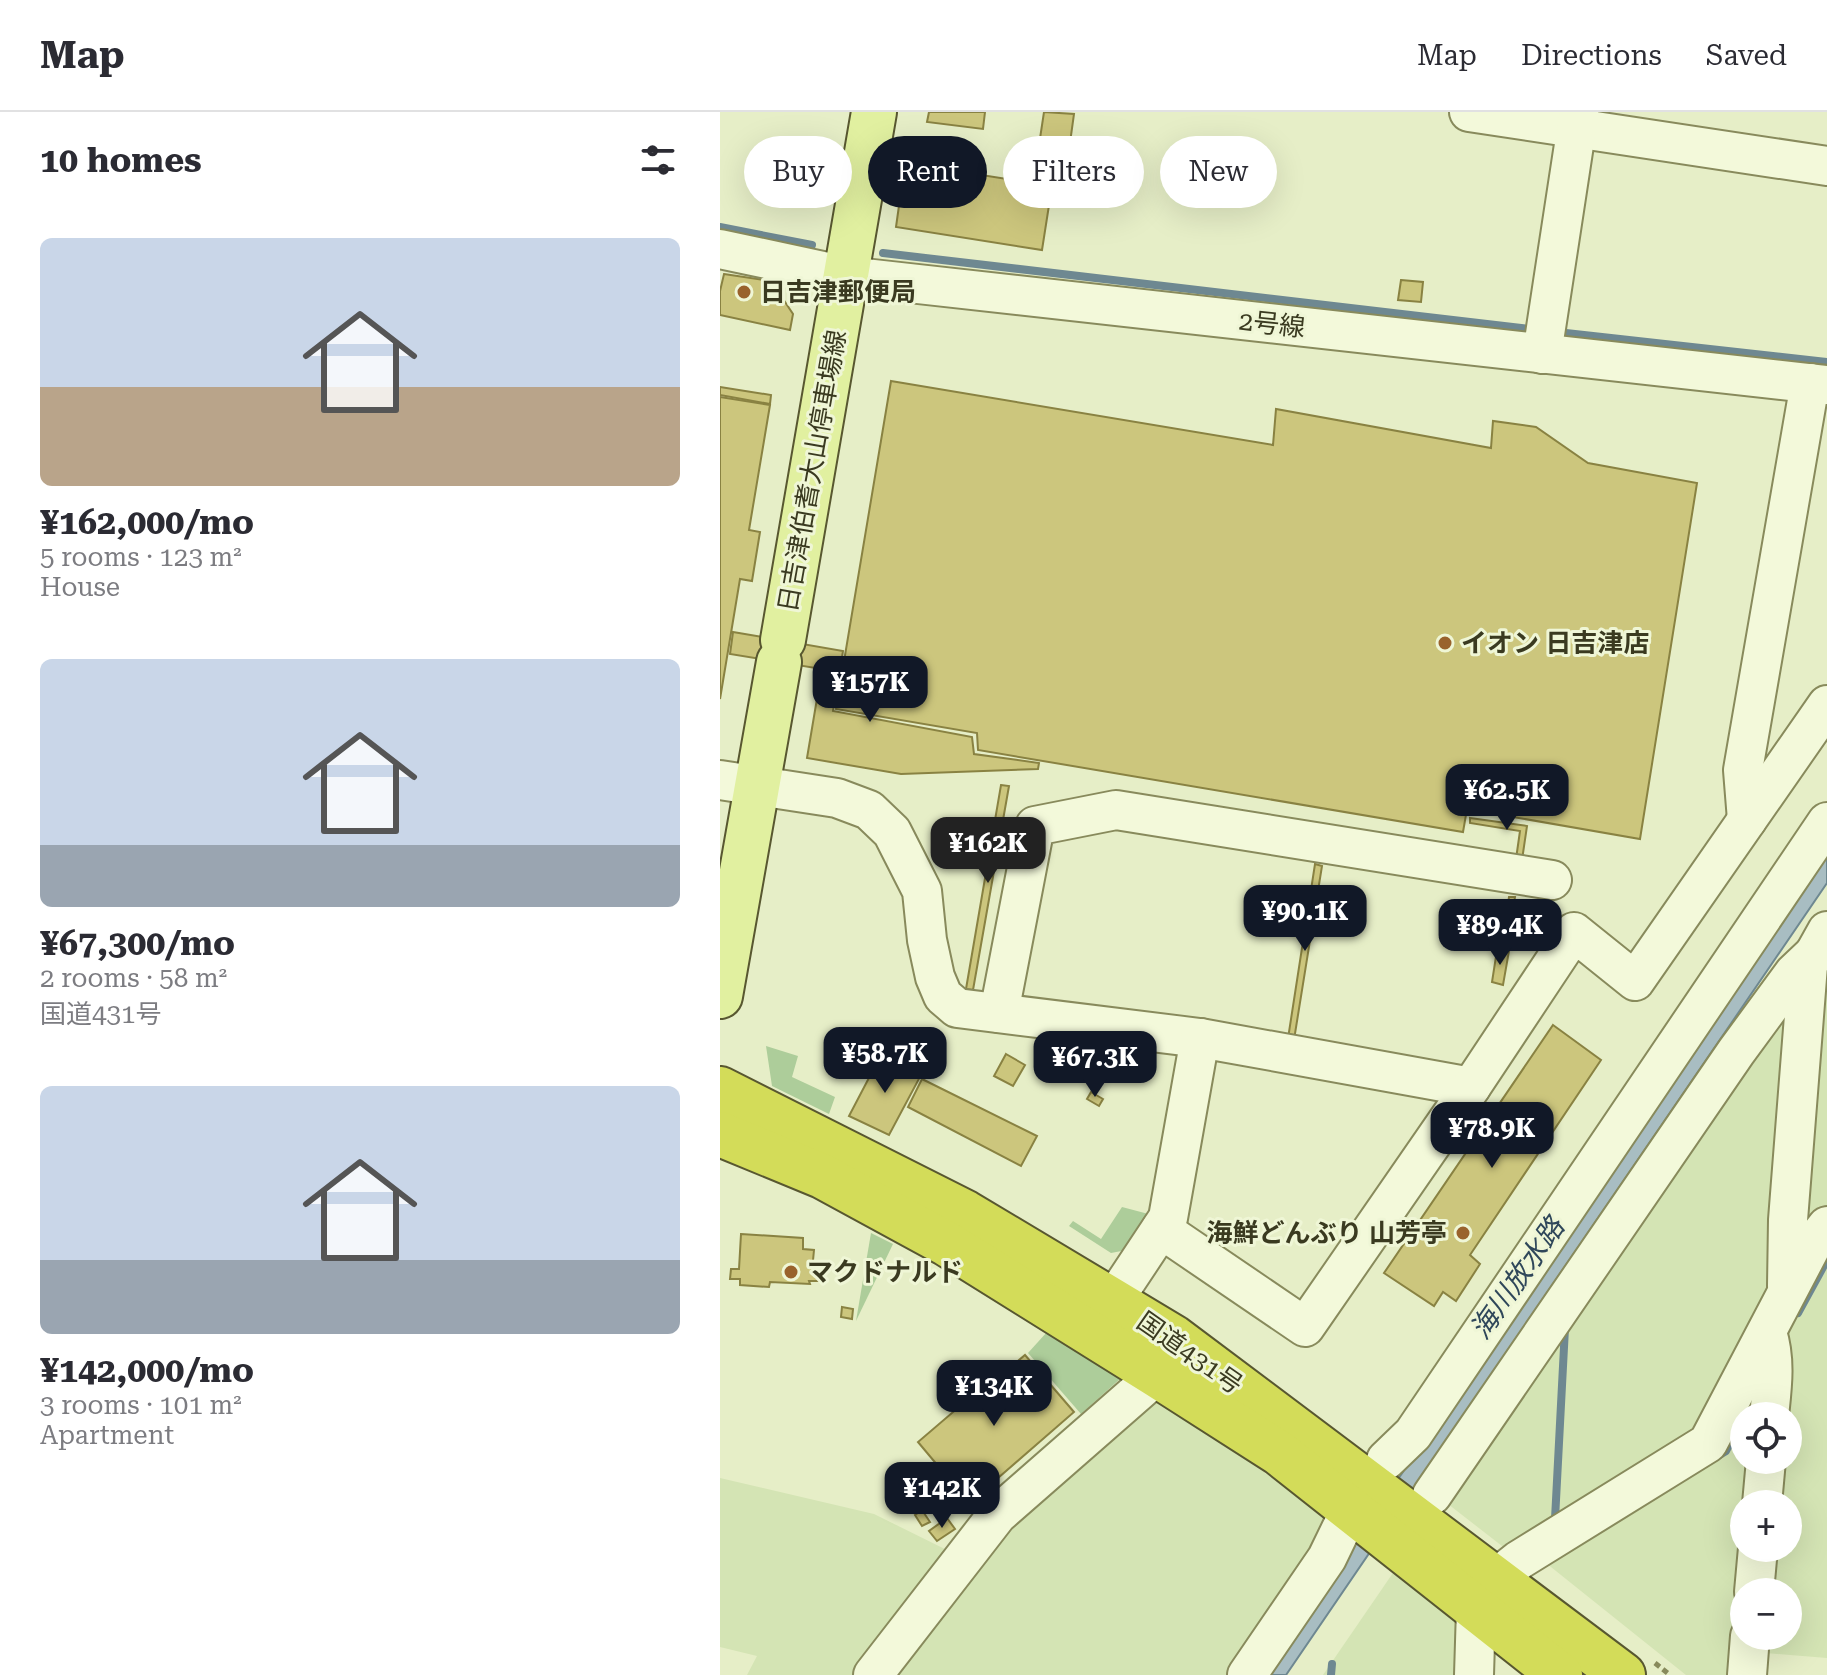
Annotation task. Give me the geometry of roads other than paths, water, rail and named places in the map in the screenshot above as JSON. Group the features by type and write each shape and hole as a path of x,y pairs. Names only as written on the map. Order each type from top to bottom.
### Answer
{"highway":[{"name":"国道431号","path":"720,1089 966,1213 1173,1337 1364,1497"},
{"name":"国道431号","path":"720,1134 822,1176 947,1244 1279,1453 1413,1519 1560,1675"},
{"name":"国道431号","path":"1486,1594 1623,1675"}],"main road":[{"name":"日吉津伯耆大山停車場線","path":"720,996 739,783 781,651 874,112"}],"street":[{"path":"1469,112 1577,121 1600,130 1827,166"},
{"path":"1542,354 1577,121"},
{"name":"2号線","path":"720,249 846,276 1818,384"},
{"path":"1747,820 1743,770 1813,445 1818,384"},
{"path":"1161,1229 1305,1327 1574,932 1635,981 1827,705"},
{"path":"739,783 837,798 869,810 892,832 922,891 935,977 943,996 957,1008 1200,1038 1471,1087"},
{"path":"999,1013 1035,826 1116,810 1552,880"},
{"path":"1247,1675 1327,1558 1364,1497 1413,1434 1827,822"},
{"path":"1787,1293 1788,1220 1808,965 1820,943"},
{"path":"1413,1519 1736,1052 1820,943"},
{"path":"1113,1301 1168,1218 1200,1038"},
{"path":"1474,1675 1486,1594 1519,1560 1708,1443 1812,1245 1827,1226"},
{"path":"1767,1332 1773,1378 1770,1402"},
{"path":"873,1675 997,1515 1157,1375"},
{"path":"1747,1675 1749,1650"}],"waterway":[{"path":"720,227 812,245"},
{"path":"883,253 1529,329"},
{"path":"1557,332 1827,362"},
{"path":"1798,1313 1827,1260"},
{"path":"1555,1519 1565,1328"},
{"path":"1716,1457 1726,1451 1730,1443"},
{"path":"1331,1675 1332,1664"}],"place":[{"name":"日吉津郵便局","path":"744,292"},
{"name":"イオン 日吉津店","path":"1445,643"},
{"name":"海鮮どんぶり 山芳亭","path":"1463,1233"},
{"name":"マクドナルド","path":"791,1272"}],"water label":[{"name":"海川放水路","path":"1517,1278"}]}
